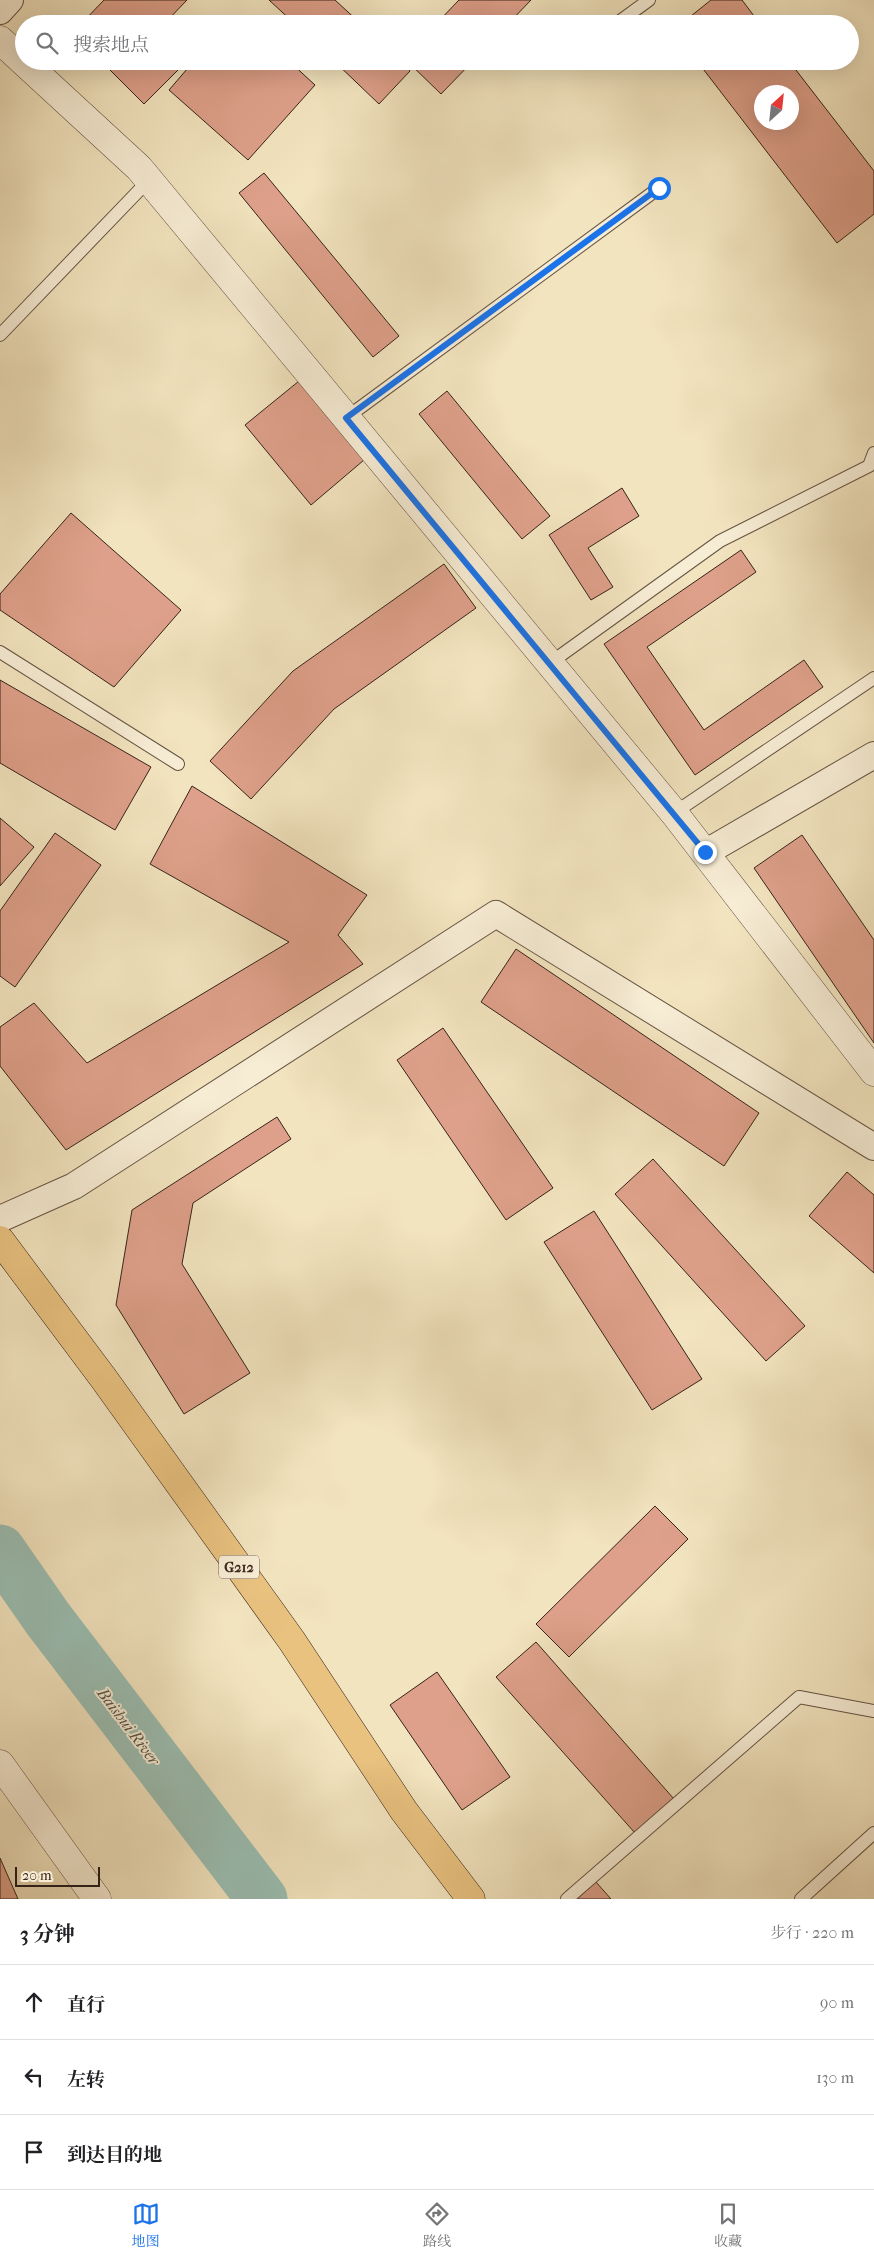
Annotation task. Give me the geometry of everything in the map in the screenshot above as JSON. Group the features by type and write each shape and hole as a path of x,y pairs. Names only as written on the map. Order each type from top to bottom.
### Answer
{"highway":[{"name":"G212","path":"0,1240 104,1378 292,1641 404,1811 471,1899"}],"street":[{"path":"0,11 10,0"},
{"path":"0,40 15,54"},
{"path":"33,70 139,168 674,813 874,1072"},
{"path":"705,852 874,754"},
{"path":"0,1219 74,1186 496,914 874,1147"},
{"path":"0,1764 97,1899"}],"lane":[{"path":"628,15 649,0"},
{"path":"0,335 149,180"},
{"path":"346,418 659,188"},
{"path":"550,663 720,541 869,466 874,453"},
{"path":"0,652 178,764"},
{"path":"674,813 874,678"},
{"path":"567,1899 799,1697 874,1711"},
{"path":"801,1899 874,1833"}],"building":[{"path":"104,0 187,0 173,15 90,15"},
{"path":"269,0 335,0 351,15 285,15"},
{"path":"459,0 531,0 517,15 445,15"},
{"path":"711,0 742,0 753,15 692,15"},
{"path":"110,70 178,70 144,104"},
{"path":"186,70 299,70 315,85 248,160 169,90"},
{"path":"343,70 409,70 379,104"},
{"path":"416,70 464,70 441,94"},
{"path":"704,70 796,70 874,171 874,214 837,243"},
{"path":"264,173 399,336 373,357 239,193"},
{"path":"299,381 364,460 311,505 245,425"},
{"path":"447,391 550,516 522,539 419,414"},
{"path":"622,488 639,516 588,548 613,587 591,600 549,535"},
{"path":"71,513 181,610 114,687 0,610 0,594"},
{"path":"741,550 756,572 647,647 704,730 804,660 823,687 695,775 604,644"},
{"path":"444,564 476,608 334,709 251,799 210,761 293,671"},
{"path":"0,680 151,767 115,830 0,763"},
{"path":"192,786 367,895 338,935 363,964 66,1150 0,1066 0,1027 34,1003 87,1063 289,942 150,864"},
{"path":"0,818 34,847 0,886"},
{"path":"55,833 101,865 15,987 0,976 0,911"},
{"path":"802,835 874,940 874,1043 754,868"},
{"path":"516,949 759,1113 724,1166 481,1002"},
{"path":"443,1028 553,1188 506,1220 397,1060"},
{"path":"277,1117 291,1139 193,1203 182,1264 250,1373 184,1414 116,1305 132,1210"},
{"path":"653,1159 805,1326 766,1361 615,1194"},
{"path":"847,1172 874,1195 874,1273 809,1216"},
{"path":"594,1211 702,1379 652,1410 544,1242"},
{"path":"655,1506 688,1539 569,1657 536,1624"},
{"path":"536,1642 674,1799 635,1833 496,1677"},
{"path":"437,1672 510,1777 462,1810 390,1705"},
{"path":"0,1858 18,1899 0,1899"},
{"path":"596,1882 611,1899 577,1899"}],"waterway":[{"name":"Baishui River","path":"0,1550 48,1619 262,1899"}],"route":[{"path":"659,188 346,418 705,852"}]}
